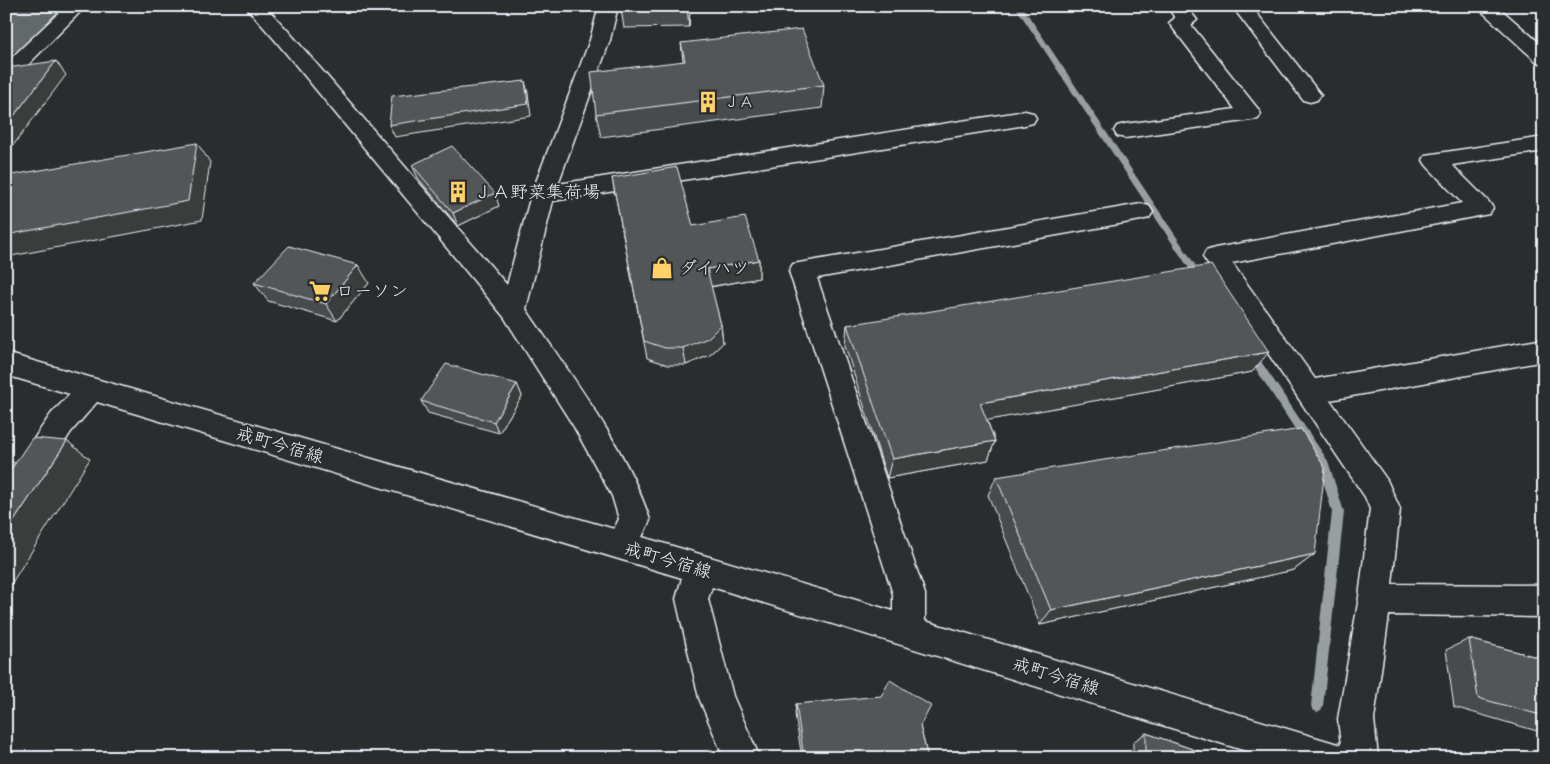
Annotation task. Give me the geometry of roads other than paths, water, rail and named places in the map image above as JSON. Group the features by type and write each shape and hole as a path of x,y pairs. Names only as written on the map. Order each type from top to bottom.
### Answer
{"street":[{"path":"6,76 19,61 77,6"},
{"path":"254,6 513,310 584,418 626,492 635,520 622,546"},
{"path":"513,310 543,195 600,40 609,6"},
{"path":"1125,131 1250,114 1179,23 1187,20 1176,6"},
{"path":"1241,6 1310,95"},
{"path":"1485,6 1544,58"},
{"path":"543,195 1025,118"},
{"path":"1360,758 1356,719 1375,597 1385,509 1376,489 1215,257 1481,208 1434,160 1544,144"},
{"path":"909,632 909,594 802,271 1141,212"},
{"path":"1309,392 1544,350"},
{"name":"戒町今宿線","path":"6,364 701,569 1329,758"},
{"path":"6,505 61,423 91,390"},
{"path":"701,569 692,599 716,698 742,758"},
{"path":"1375,597 1392,600 1544,601"}],"waterway":[{"path":"6,40 47,6"},
{"path":"1018,6 1201,280"},
{"path":"1251,354 1324,464 1338,512 1317,706"}],"place":[{"name":"ＪＡ","path":"708,102"},
{"name":"ＪＡ野菜集荷場","path":"458,192"},
{"name":"ダイハツ","path":"662,268"},
{"name":"ローソン","path":"320,291"}]}
